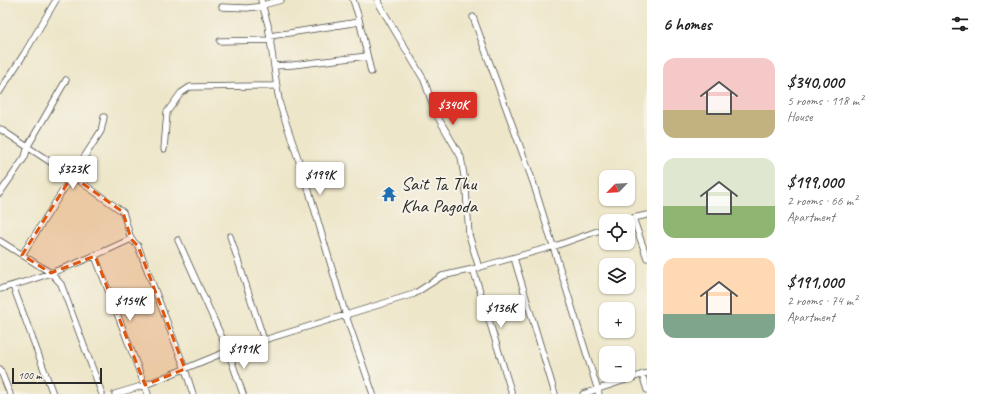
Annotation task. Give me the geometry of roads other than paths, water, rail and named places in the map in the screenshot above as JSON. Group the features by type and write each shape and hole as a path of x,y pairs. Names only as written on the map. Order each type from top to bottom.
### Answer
{"street":[{"path":"0,91 56,0"},
{"path":"222,7 246,8 281,0"},
{"path":"353,0 371,72"},
{"path":"378,0 378,4 424,80 436,114 461,157 466,189 469,235 476,268 512,394"},
{"path":"262,4 268,25 280,105 309,191 346,316 373,394"},
{"path":"473,17 533,182 598,392"},
{"path":"220,41 270,38 359,22"},
{"path":"274,66 293,66 367,56"},
{"path":"0,193 25,157 28,146 66,80"},
{"path":"164,149 167,112 181,93 190,87 277,86"},
{"path":"22,255 101,131 104,117"},
{"path":"0,129 28,146 123,212 131,239 138,246 186,369 193,394"},
{"path":"635,218 647,215"},
{"path":"635,224 647,258"},
{"path":"115,394 145,386 228,351 414,294 442,276 553,247 599,231"},
{"path":"230,236 264,340"},
{"path":"0,289 51,273 95,256 131,239"},
{"path":"178,240 228,351 243,394"},
{"path":"0,241 51,273 61,284 102,394"},
{"path":"95,256 148,394"},
{"path":"514,258 555,394"},
{"path":"13,286 53,394"},
{"path":"0,369 10,394"},
{"path":"583,394 598,392 644,374 647,390"}],"place":[{"name":"Sait Ta Thu Kha Pagoda","path":"389,194"}]}
